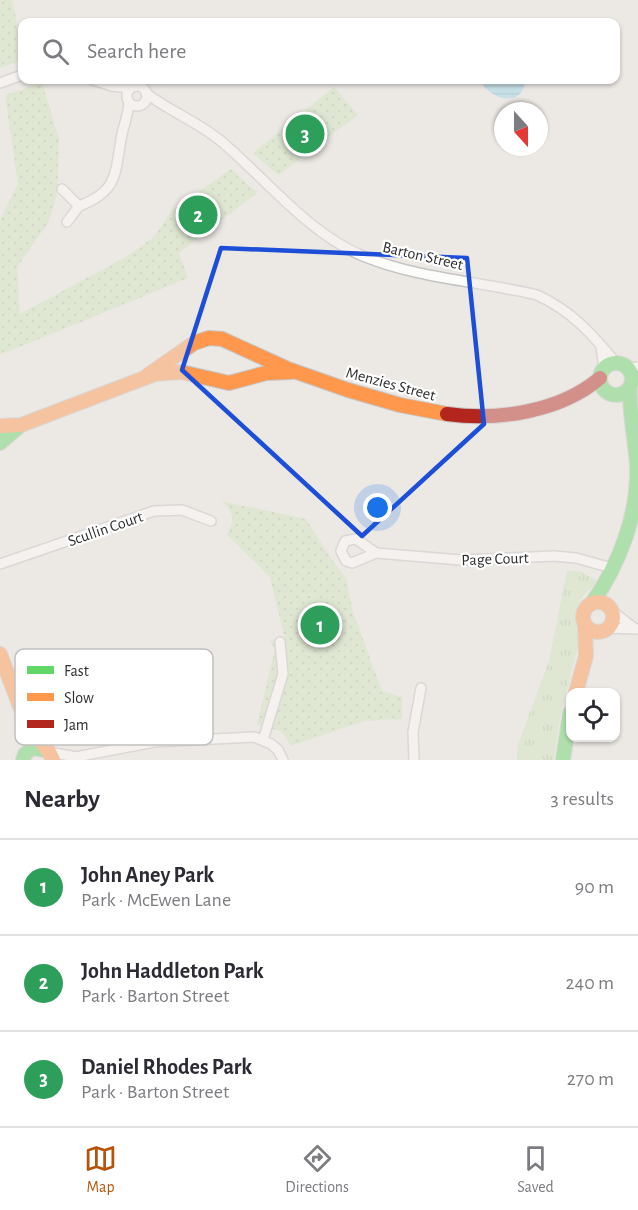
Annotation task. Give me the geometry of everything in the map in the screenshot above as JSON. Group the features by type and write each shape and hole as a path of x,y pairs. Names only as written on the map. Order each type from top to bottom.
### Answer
{"street":[{"path":"0,83 18,76"},
{"path":"106,84 140,87 146,93 146,100 134,103"},
{"path":"112,86 134,103"},
{"path":"131,88 128,92 134,103"},
{"name":"Barton Street","path":"146,93 222,142 317,229 347,249 397,269 537,295 552,302 583,325 623,374"},
{"path":"68,222 79,206 96,199 110,186 117,168 120,141 134,103"},
{"name":"Barton Street","path":"134,103 162,105"},
{"path":"62,189 79,206"},
{"name":"Menzies Street","path":"148,375 190,345 204,339 218,338 237,344 299,374 389,403 419,411 485,416 526,411 580,393 623,374 622,394 580,393"},
{"name":"Menzies Street","path":"0,442 21,425 148,375 181,372 230,382 271,373 299,374"},
{"path":"577,688 586,656 583,613 607,582 627,534 637,492 636,464 630,421 623,374 601,383 630,421"},
{"name":"Menzies Street","path":"0,426 21,425"},
{"path":"0,435 0,442"},
{"name":"Scullin Court","path":"0,564 154,512 182,510 211,521"},
{"name":"Page Court","path":"376,553 461,560 554,556 576,558 612,568"},
{"path":"586,656 612,619 607,582"},
{"path":"592,603 601,602 636,629"},
{"path":"585,626 596,632 605,629 636,629"},
{"path":"263,740 283,674 280,642"},
{"path":"0,654 15,693"},
{"path":"414,760 414,724 421,688"},
{"path":"563,760 566,733"},
{"path":"213,739 254,737 278,750 283,760"},
{"path":"22,758 37,747 50,754 73,758 139,745"}],"highlighted area":[{"path":"221,248 467,258 484,424 362,536 182,370"}],"green space":[{"path":"0,0 12,0 18,28 18,61 0,68"},
{"path":"42,84 59,139 57,195 48,223 17,267 20,314 126,257 154,237 172,210 231,169 257,193 179,253 188,278 0,355 0,220 18,184 5,95"},
{"path":"334,87 358,115 278,175 253,153"},
{"path":"221,501 306,519 346,578 353,612 382,691 402,697 402,719 364,721 291,746 281,731 257,725 275,649 269,639 286,643 270,577 227,535 232,516 229,508"},
{"path":"567,570 582,572 599,582 586,592 579,603 578,615 582,631 566,688 554,760 517,760 517,747 549,661"}],"water":[{"path":"483,84 524,84 519,95 513,98 498,97"}],"traffic: fast":[{"path":"616,363 627,368 632,379 627,390 616,395 605,390 600,379 605,368 616,363"},
{"path":"592,603 618,556 634,504 637,468 630,389"},
{"path":"0,443 21,425"},
{"path":"563,760 566,740"},
{"path":"23,760 25,754 32,748 46,750"}],"traffic: slow":[{"path":"148,375 194,343 209,338 222,339 288,369 348,390 400,405 447,414"},
{"path":"0,426 21,425 155,374 181,372 229,383 266,373 291,372"},
{"path":"598,602 609,606 613,617 609,628 598,632 587,628 583,617 587,606 598,602"},
{"path":"577,688 586,656 585,626"},
{"path":"0,654 15,693"},
{"path":"43,745 53,760"}],"traffic: jam":[{"path":"447,414 486,416 527,411 566,399 584,390 600,378"}],"place":[{"name":"Daniel Rhodes Park","path":"305,134"},
{"name":"John Haddleton Park","path":"198,215"},
{"name":"John Aney Park","path":"320,625"}]}
